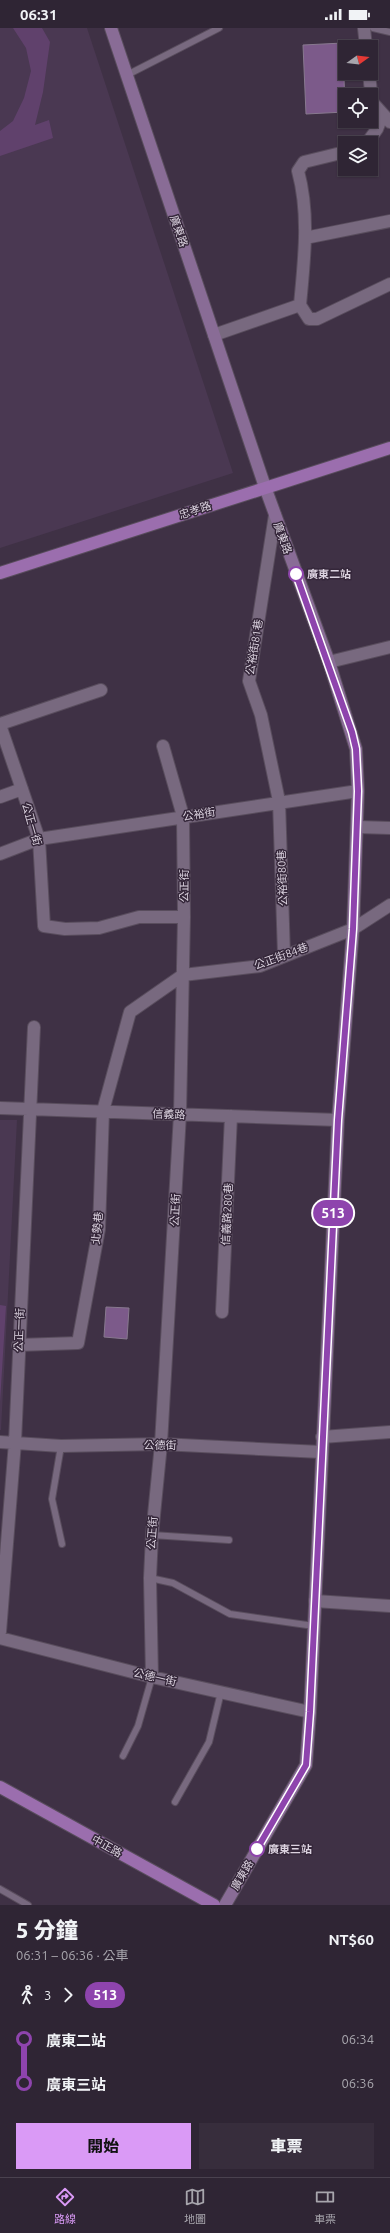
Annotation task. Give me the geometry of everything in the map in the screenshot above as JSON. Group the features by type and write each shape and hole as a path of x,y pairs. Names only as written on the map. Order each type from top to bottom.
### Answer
{"main road":[{"name":"忠孝路","path":"0,573 390,448"},
{"name":"中正路","path":"0,1786 214,1905"}],"street":[{"name":"廣東路","path":"111,28 265,487 329,662 356,749 358,827 353,929 338,1120 321,1452 310,1712 306,1765 225,1905"},
{"path":"364,28 365,40"},
{"path":"370,80 372,102 388,117 372,136"},
{"path":"338,154 304,162 298,171 305,204 305,238 300,306 309,319 316,319 390,284"},
{"path":"305,238 390,221"},
{"path":"214,335 300,306"},
{"name":"公裕街81巷","path":"275,515 249,681 262,715 279,801"},
{"path":"329,662 390,647"},
{"path":"0,725 101,690"},
{"name":"公正一街","path":"0,725 39,839 44,926 65,929 99,928 139,917 184,917"},
{"name":"公正街","path":"152,1677 150,1578 152,1535 161,1444 180,1114 184,917 183,816 162,746"},
{"path":"0,797 22,789"},
{"name":"公裕街","path":"0,854 39,839 279,801 358,791"},
{"name":"公裕街80巷","path":"279,801 284,955"},
{"path":"358,827 390,828"},
{"name":"公正街84巷","path":"183,975 260,966 284,955 353,929 390,905"},
{"name":"北勢巷","path":"18,1344 78,1343 98,1229 103,1111 130,1012 183,975"},
{"name":"公正一街","path":"0,1632 15,1442 18,1344 34,1027"},
{"name":"信義路","path":"0,1108 338,1120"},
{"name":"信義路280巷","path":"222,1312 231,1116"},
{"path":"322,1437 390,1432"},
{"name":"公德街","path":"0,1442 60,1446 161,1444 321,1452"},
{"path":"315,1601 390,1606"},
{"name":"公德一街","path":"0,1638 152,1677 310,1712"}],"lane":[{"path":"127,75 219,28"},
{"path":"373,28 390,32"},
{"path":"60,1446 52,1499 62,1544"},
{"path":"152,1535 229,1540"},
{"path":"150,1578 173,1583 230,1614 314,1626"},
{"path":"123,1756 138,1726 152,1677"},
{"path":"175,1802 209,1742 221,1692"},
{"path":"0,1889 28,1905"}],"shaded area":[{"path":"0,28 87,28 233,473 0,548"},
{"path":"13,28 42,28 50,42 43,92 35,125 49,120 53,138 0,156 0,131 13,121 24,98 31,71 26,48"},
{"path":"0,1120 17,1120 1,1430 0,1430"},
{"path":"0,1305 6,1306 0,1402"}],"building":[{"path":"338,43 338,80 344,80 344,88 338,88 338,112 306,114 303,45"},
{"path":"106,1307 129,1308 127,1339 104,1337"}],"bus line":[{"name":"513","path":"257,1849 306,1765 310,1712 321,1452 338,1120 353,929 358,827 358,774 356,749 352,732 329,662 296,574"}],"place":[{"name":"廣東二站","path":"296,574"},
{"name":"廣東三站","path":"257,1849"}]}
